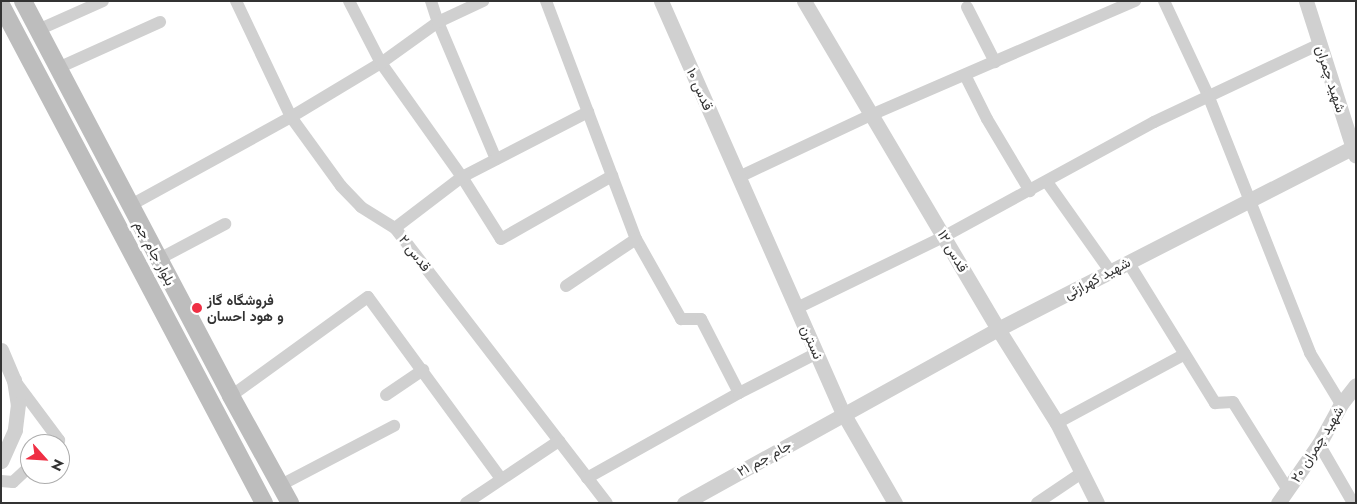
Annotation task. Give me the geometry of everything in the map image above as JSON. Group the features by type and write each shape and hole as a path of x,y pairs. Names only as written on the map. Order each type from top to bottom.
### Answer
{"main road":[{"name":"بلوار جام جم","path":"22,1 230,396 290,503"},
{"name":"بلوار جام جم","path":"1,5 264,503"},
{"path":"72,141 90,130"}],"street":[{"path":"38,30 103,1"},
{"name":"قدس ۲","path":"236,1 291,117 342,186 361,207 395,228 607,503"},
{"path":"349,1 381,63 462,177 501,239 612,176"},
{"path":"431,1 438,22 496,159"},
{"path":"130,205 291,117 381,63 438,22 483,1"},
{"path":"546,1 636,239 681,319 701,319 739,393"},
{"name":"قدس ۱۰","path":"661,1 739,177"},
{"name":"قدس ۱۲","path":"804,1 945,236 998,329 1057,423 1097,503"},
{"path":"739,177 871,115 995,62 1111,6 1135,1"},
{"path":"1164,1 1208,95 1310,353 1341,404"},
{"name":"شهید چمران","path":"1306,1 1354,152"},
{"path":"967,7 995,62"},
{"path":"58,68 160,22"},
{"path":"797,308 945,236 1154,122 1320,44"},
{"path":"966,75 988,119 1030,191"},
{"path":"395,228 462,177 588,112"},
{"name":"شهید کهرازئی","path":"843,413 998,329 1249,200 1354,152"},
{"name":"نسترن","path":"739,177 843,413 895,503"},
{"path":"1047,182 1110,271"},
{"path":"159,260 225,224"},
{"path":"566,286 636,239"},
{"path":"1128,262 1215,403 1233,402 1288,490"},
{"path":"230,396 368,297 501,479"},
{"path":"1,350 14,380 54,434"},
{"path":"587,478 739,393 817,353"},
{"path":"1057,423 1185,354"},
{"path":"386,395 423,370"},
{"path":"1,461 8,425 18,404 14,380"},
{"name":"شهید چمران ۲۰","path":"1278,503 1318,444 1341,404 1356,385"},
{"name":"جام جم ۲۱","path":"684,503 705,498 843,413"},
{"path":"279,486 394,426"},
{"path":"466,503 559,441"},
{"path":"1318,444 1353,503"},
{"path":"1038,503 1083,472"},
{"path":"1,481 13,482 20,475"}],"place":[{"name":"فروشگاه گاز و هود احسان","path":"197,308"}]}
